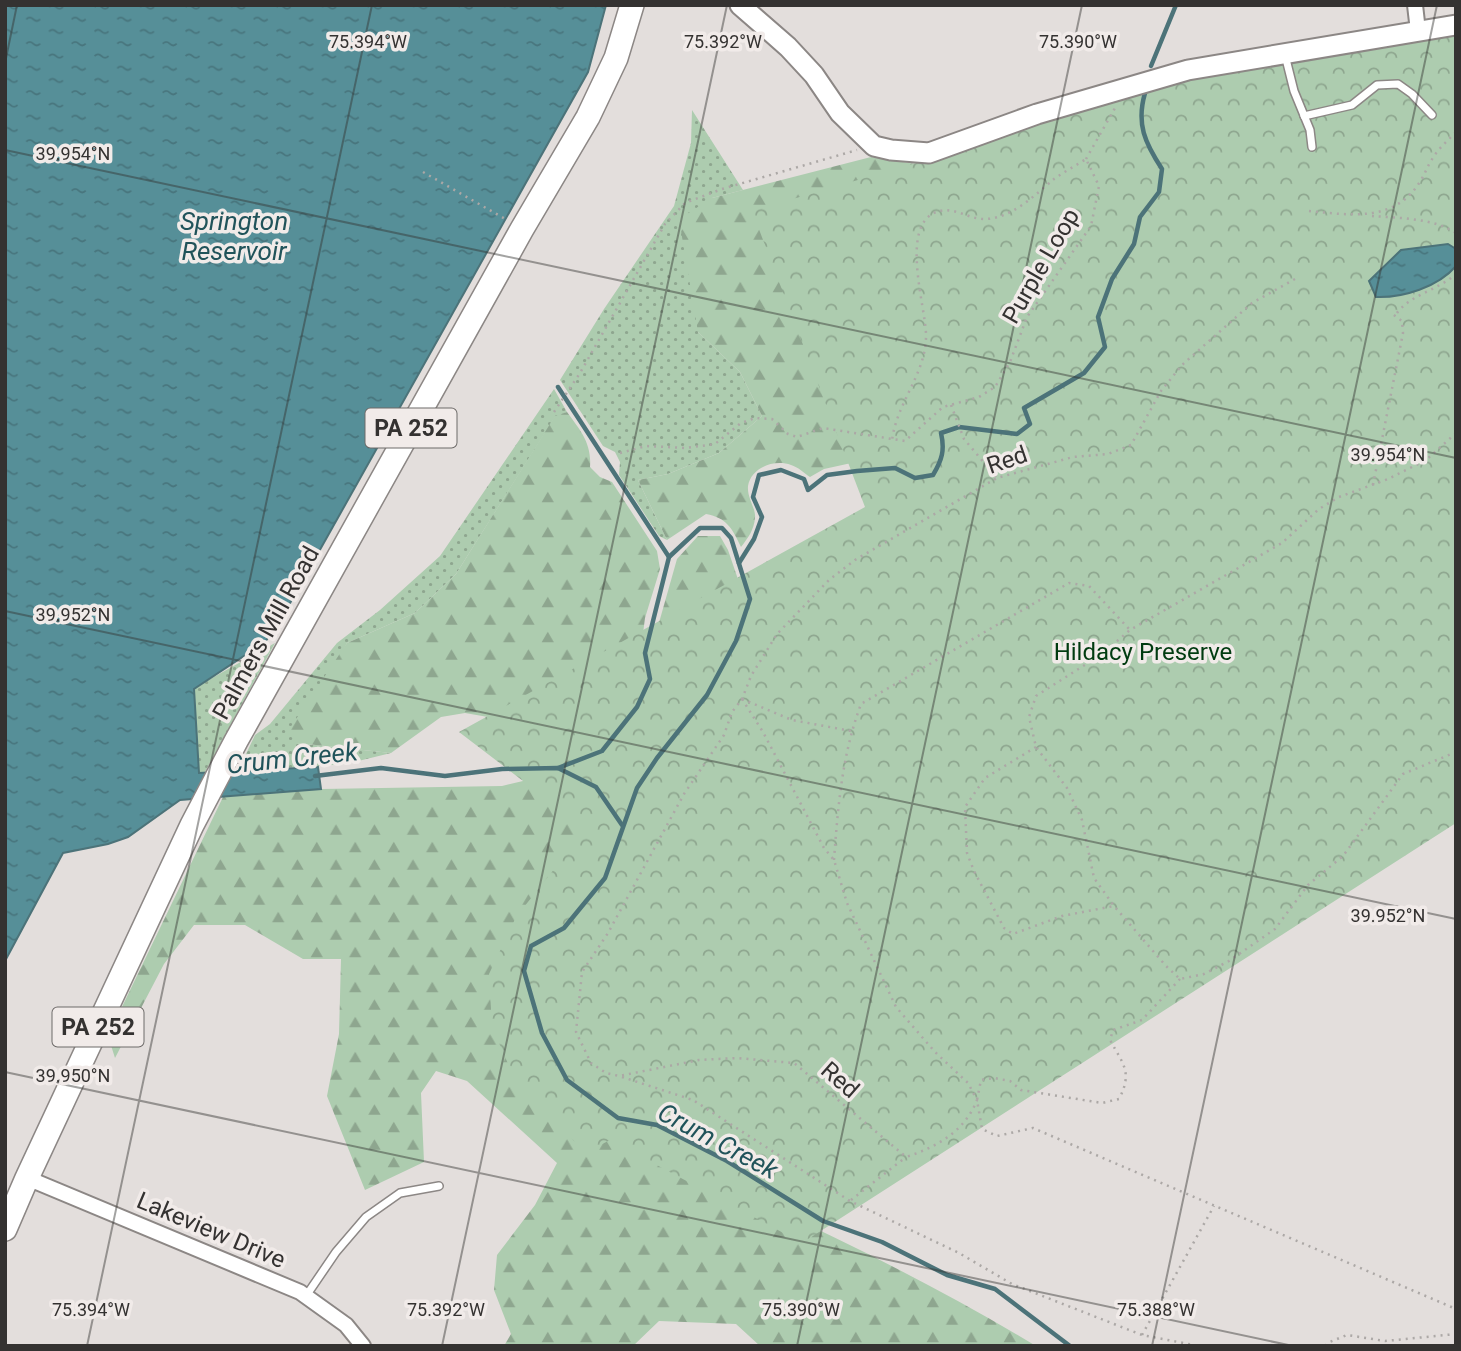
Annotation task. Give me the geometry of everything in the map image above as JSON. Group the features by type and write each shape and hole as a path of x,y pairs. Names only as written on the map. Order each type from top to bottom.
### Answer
{"main road":[{"name":"Palmers Mill Road","path":"5,1229 192,825 236,741 522,229 588,117 616,58 632,5"}],"street":[{"path":"740,5 788,47 814,75 840,113 874,145 891,150 929,153 1037,114 1188,70 1456,25"},
{"path":"1415,5 1418,31"},
{"name":"Lakeview Drive","path":"27,1178 306,1296 346,1325 363,1346"}],"lane":[{"path":"1284,53 1289,77 1310,130 1312,148"},
{"path":"1304,116 1352,105 1377,85 1398,84 1433,115"},
{"path":"306,1296 336,1252 366,1217 400,1193 439,1186"}],"path":[{"path":"1086,159 1115,111 1114,91"},
{"path":"1309,211 1367,215 1387,210 1402,202 1420,182 1440,147 1456,132"},
{"path":"554,412 665,224 685,202 722,188 874,145"},
{"name":"Purple Loop","path":"1086,159 1099,186 1091,226 1027,317 1010,362 995,387 979,397 943,407 905,441 892,441 900,411 921,366 926,336 916,254 921,226 933,213 948,209 985,219 1007,214 1086,159"},
{"path":"423,172 510,222"},
{"path":"1372,216 1426,223 1449,228 1456,233"},
{"path":"1396,313 1403,304 1444,285 1456,274"},
{"name":"Red","path":"906,1157 794,1063 737,1058 712,1059 619,1076 606,1073 591,1063 576,1032 582,972 608,933 684,794 723,734 751,676 777,634 830,580 855,560 907,528 997,478 1073,457 1108,454 1131,445 1161,391 1182,365 1252,303 1296,279"},
{"path":"1373,485 1404,333 1402,321 1391,313"},
{"path":"951,405 963,436 997,478"},
{"path":"620,453 646,446 685,449 715,444 741,424 755,418 772,419 789,434 797,437 823,428 892,441"},
{"path":"1181,979 1166,966 1114,906 1094,878 1082,820 1072,799 1036,747 1029,717 1036,696 1102,654 1130,630 1282,543 1319,509 1426,460 1456,433"},
{"path":"1130,630 1089,586 1069,583 861,705 851,731 839,788 834,860 847,903 896,1007 935,1052 968,1083 977,1100 982,1129 997,1136 1032,1128 1456,1309"},
{"path":"742,699 792,720 851,731"},
{"path":"742,699 763,732 824,849 834,860"},
{"path":"1036,747 985,778 965,807 967,853 974,871 1004,928 1013,934 1062,916 1114,906"},
{"path":"850,1201 906,1157 939,1144 971,1114 981,1080 994,1078 1010,1081 1021,1090 1102,1102 1119,1099 1128,1073 1110,1040 1113,1030 1142,1020 1181,979 1204,974 1216,968 1275,929 1308,885 1343,856 1402,774 1456,752"},
{"path":"619,1076 693,1100 850,1201 959,1253 1012,1284 1142,1335 1199,1346"},
{"path":"1142,1335 1214,1206"},
{"path":"1326,1346 1327,1343 1347,1335 1385,1341 1456,1335"}],"green space":[{"name":"Hildacy Preserve","path":"1456,30 1456,823 802,1243 610,1140 585,1153 513,1075 492,1027 489,974 516,917 586,829 459,732 865,507 752,211 974,146 1187,77"},
{"path":"692,110 743,190 712,198 698,332 740,372 762,416 719,453 668,474 638,480 667,540 659,536 619,475 620,462 615,452 603,446 560,380 604,309 674,206 691,143"},
{"path":"871,157 916,164 856,462 824,469 810,477 785,463 771,464 759,469 750,479 748,486 755,514 754,522 741,547 728,525 719,518 706,514 667,540 638,480 668,474 719,453 762,416 740,372 698,332 679,219 712,198"},
{"path":"554,389 567,412 555,417 456,574 415,613 347,643 297,743 391,753 346,764 238,771 255,735 270,724 337,643 380,610 440,556"},
{"path":"567,412 587,444 590,467 600,477 612,482 657,551 660,569 645,618 641,649 488,717 465,713 441,717 391,753 297,743 290,728 347,643 415,613 456,574 555,416"},
{"path":"698,536 720,536 728,550 744,597 651,651 677,559"},
{"path":"275,643 205,772 199,773 194,688"},
{"path":"540,777 593,797 610,1131 879,1260 1036,1346 760,1346 736,1324 659,1321 633,1346 504,1346 511,1334 494,1290 497,1255 535,1205 557,1163 467,1081 436,1071 421,1093 424,1162 365,1190 327,1096 339,1034 341,959 303,959 245,925 194,925 164,964 115,1058 108,1036 223,797 321,789 502,786"}],"water":[{"name":"Springton Reservoir","path":"5,5 606,5 588,72 280,621 265,642 194,689 199,773 318,767 321,789 180,800 128,837 63,853 5,961"},
{"path":"1448,244 1456,249 1456,266 1440,280 1397,296 1376,297 1369,281 1401,250"}],"waterway":[{"path":"1151,66 1176,5"},
{"path":"739,563 754,539 762,517 753,497 759,475 781,470 804,479 808,490 827,475 857,471 895,468 915,478 933,475 942,455 941,433 959,427 1017,434 1030,424 1024,408 1084,373 1105,347 1098,317 1112,279 1134,244 1140,217 1159,192 1162,169 1151,151 1142,124 1145,93"},
{"path":"558,387 669,557"},
{"name":"Crum Creek","path":"558,768 602,751 637,707 650,679 645,653 669,557 700,528 722,528 731,538 750,599 736,641 707,695 637,788 605,878 564,928 531,946 524,971 542,1033 567,1080 618,1118 657,1125 727,1161 823,1221 882,1242 947,1275 995,1289 1070,1346"},
{"name":"Crum Creek","path":"315,776 381,768 445,776 502,769 558,768 596,787 622,825"}]}
